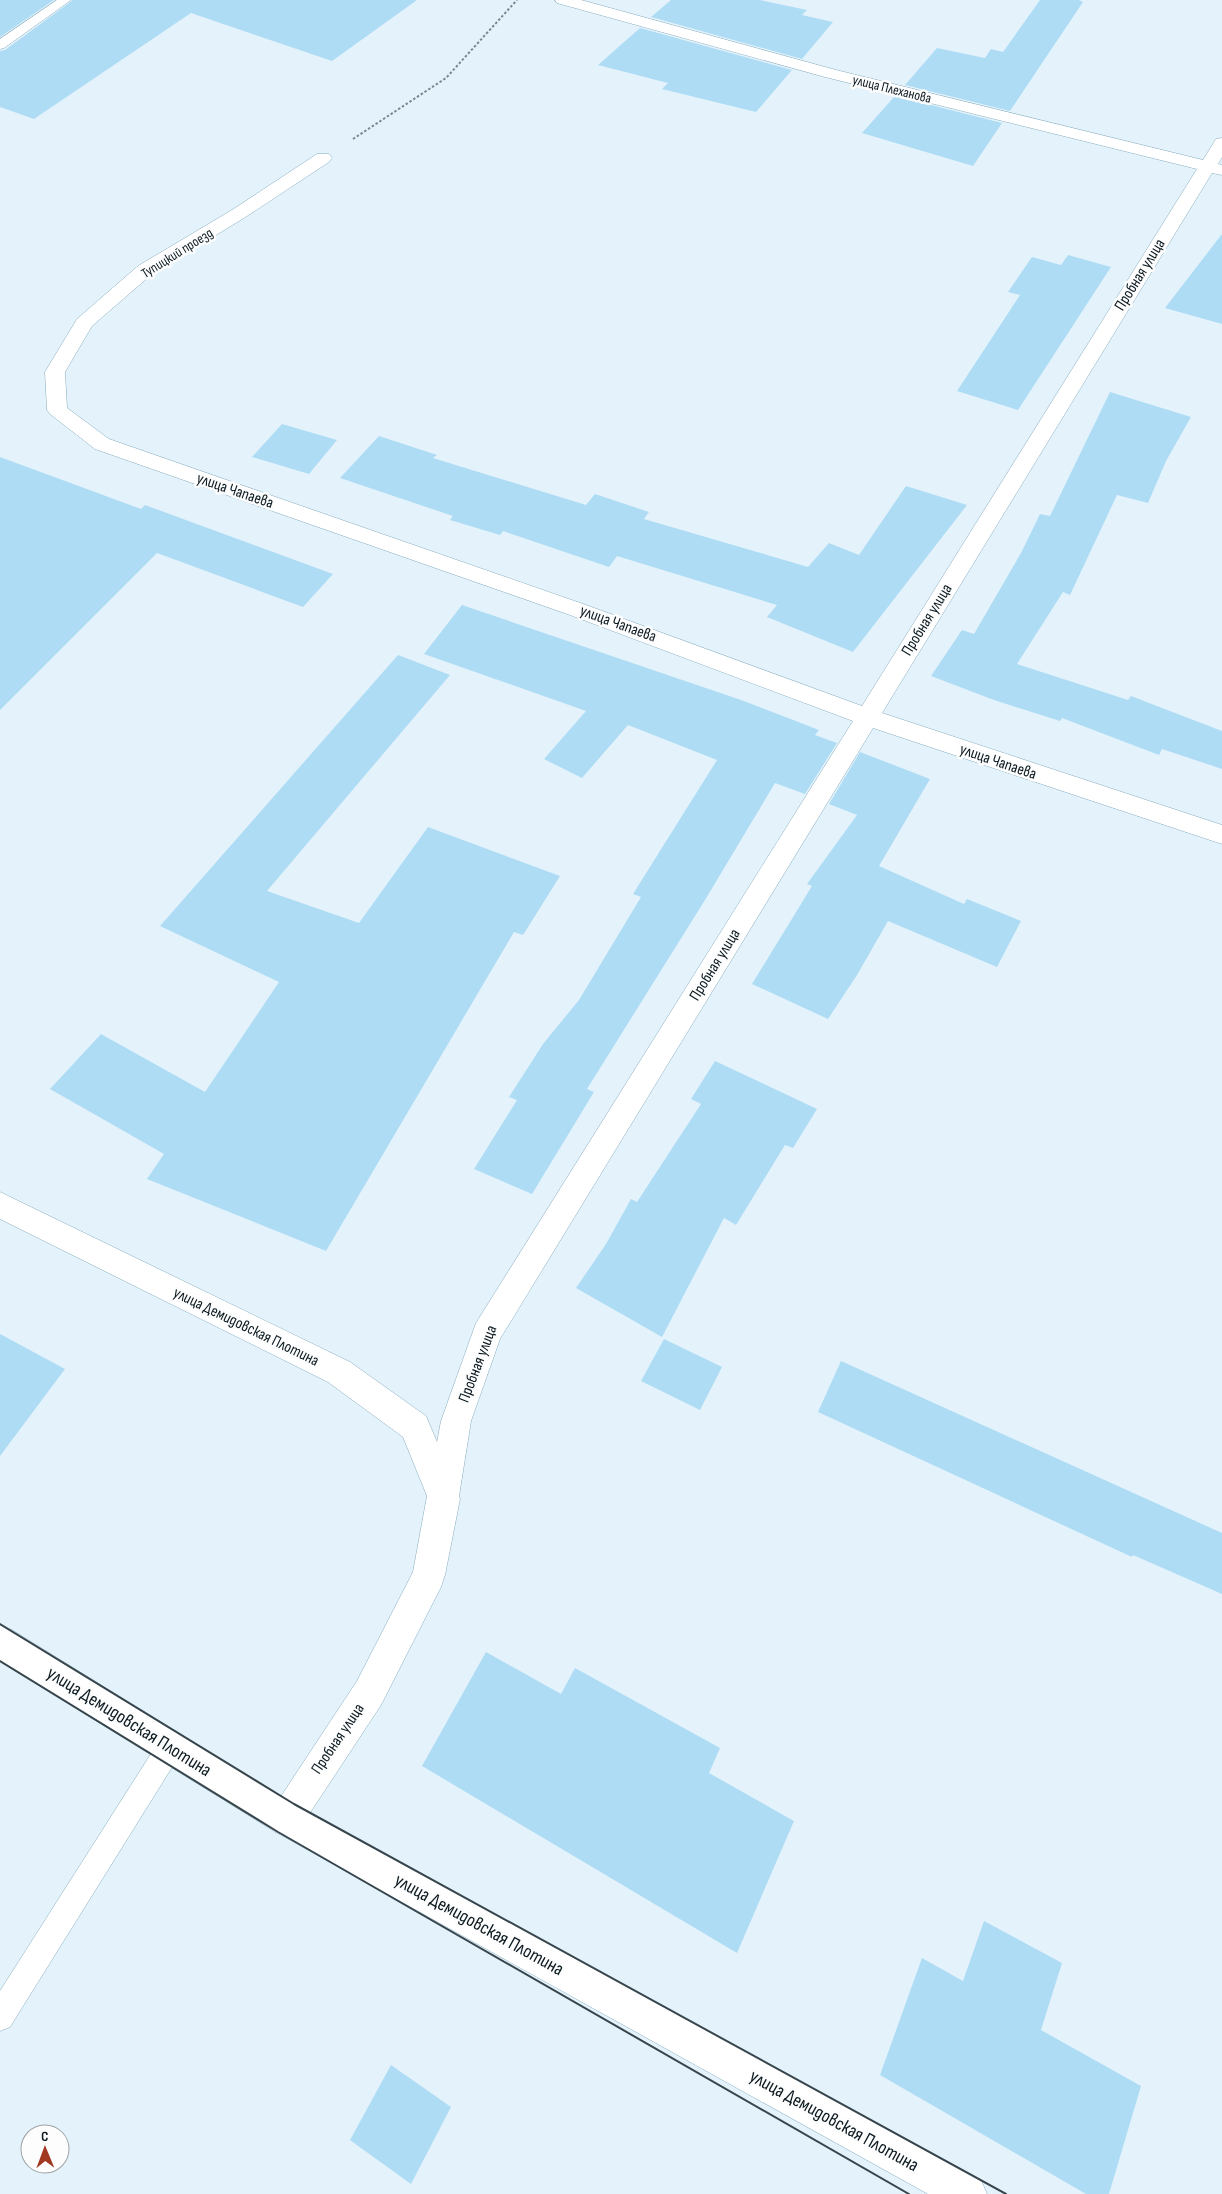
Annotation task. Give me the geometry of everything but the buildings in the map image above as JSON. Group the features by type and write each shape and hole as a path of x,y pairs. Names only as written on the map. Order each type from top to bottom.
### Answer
{"street":[{"name":"улица Плеханова","path":"563,0 831,74 1215,169"},
{"name":"Пробная улица","path":"286,1819 369,1693 429,1575 444,1499 456,1422 487,1333 867,717 1215,169 1222,143"},
{"name":"Тупицкий проезд","path":"55,372 84,323 145,270 238,214 323,158"},
{"name":"улица Чапаева","path":"55,372 57,410 102,444 578,610 867,717 1222,835"},
{"name":"улица Демидовская Плотина","path":"0,1205 339,1372 415,1427 444,1499"},
{"name":"улица Демидовская Плотина","path":"0,1642 286,1819 967,2194"}],"lane":[{"path":"0,45 65,0"},
{"path":"0,2017 170,1747"}],"path":[{"path":"323,158 446,78 517,0"}],"tram line":[{"path":"0,1624 294,1804 1006,2194"},
{"path":"0,1661 278,1832 909,2194"}]}
